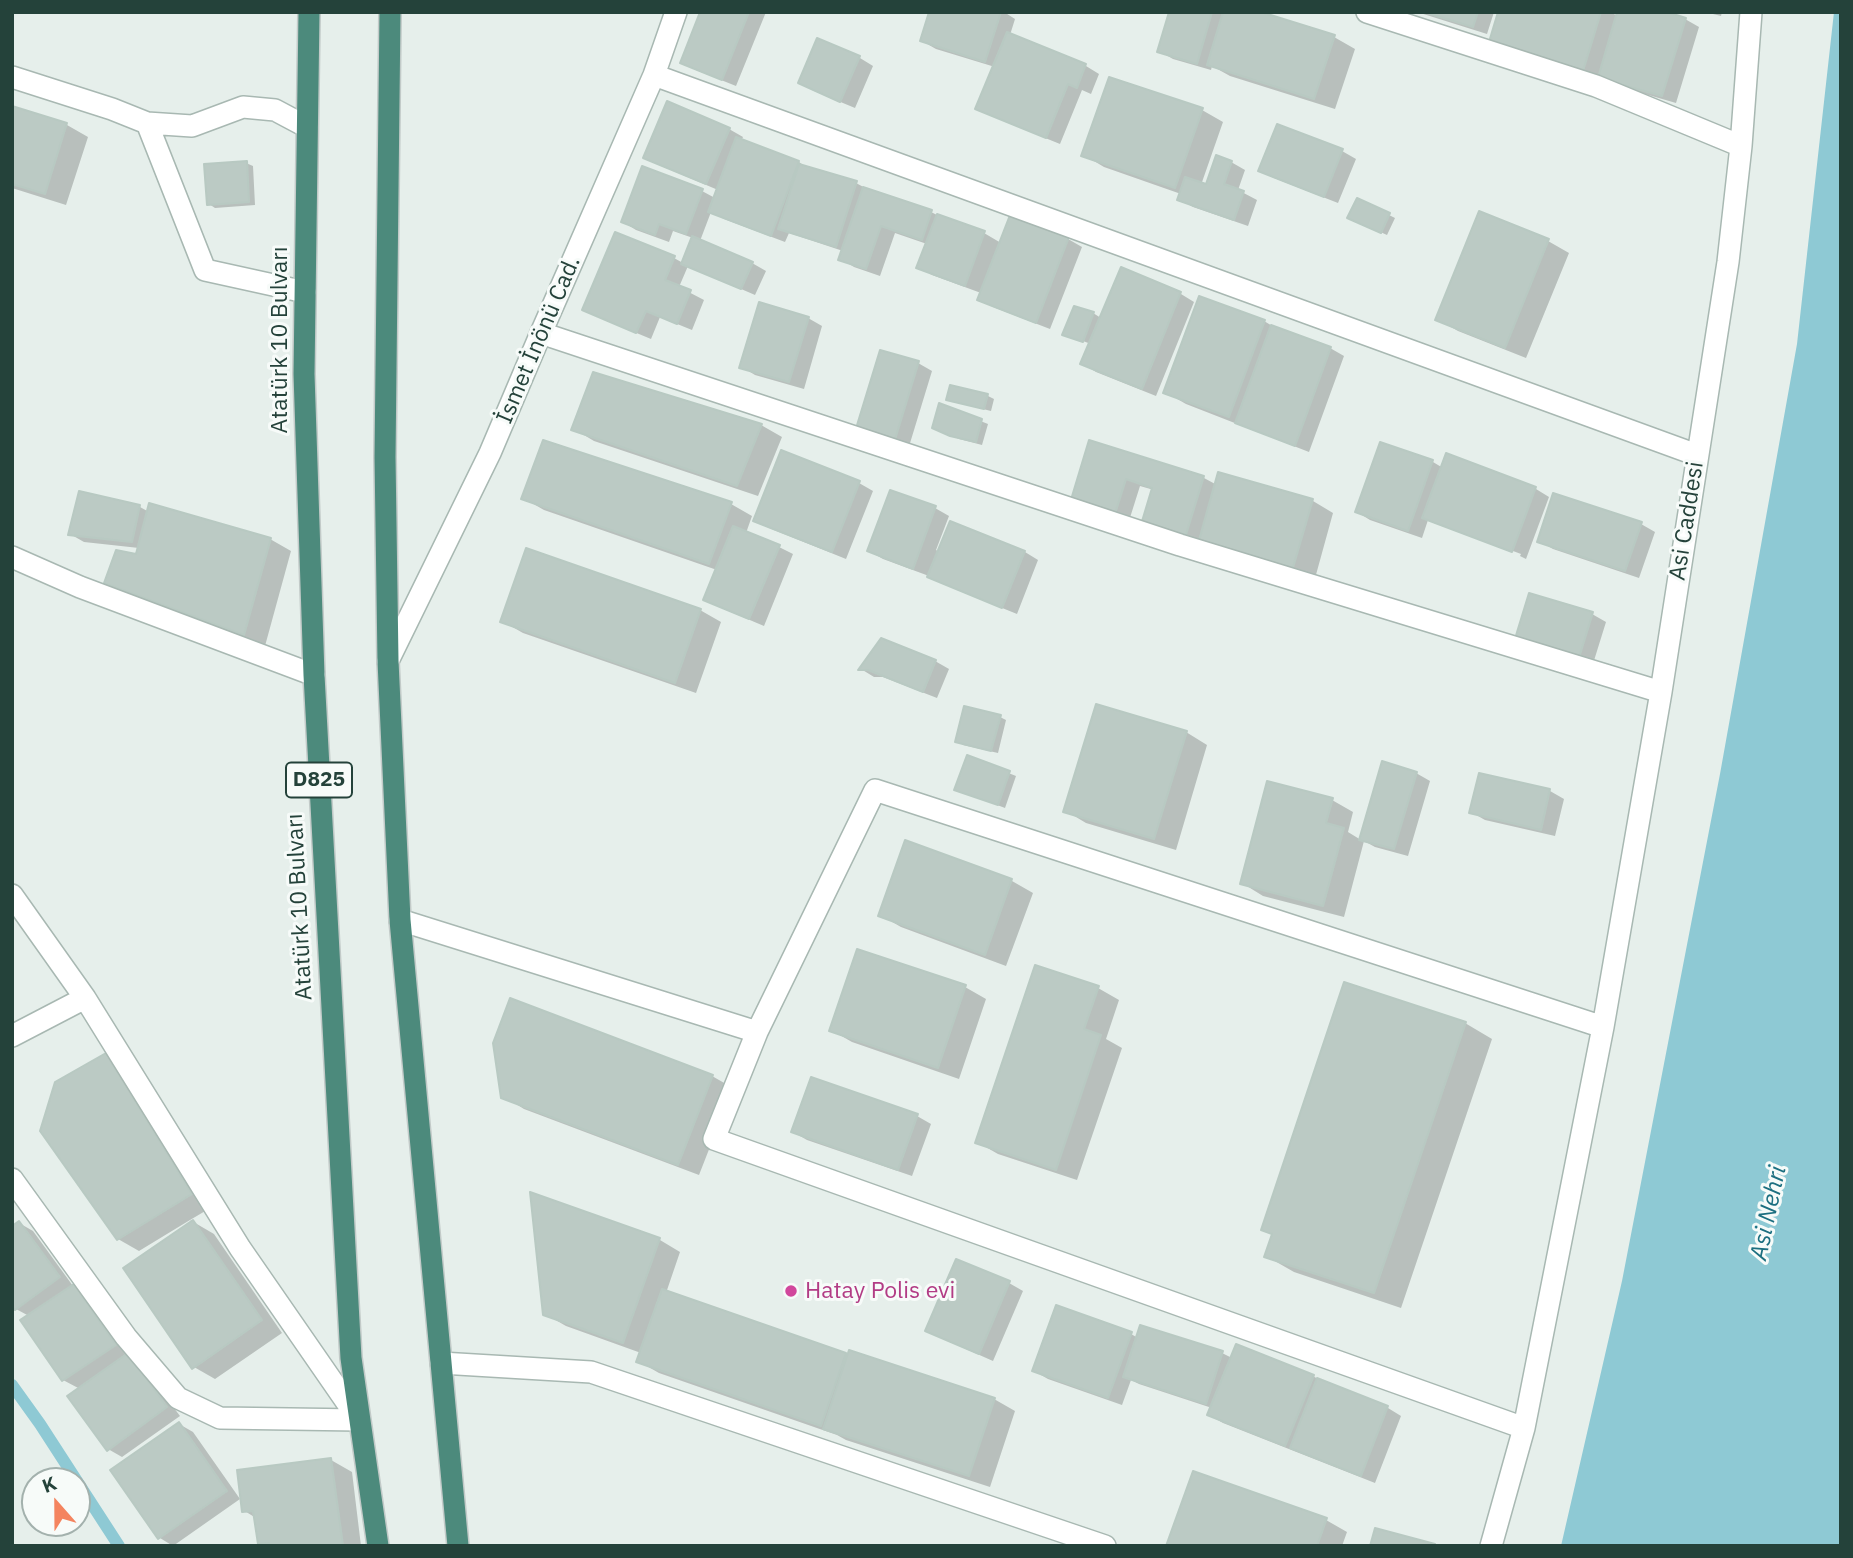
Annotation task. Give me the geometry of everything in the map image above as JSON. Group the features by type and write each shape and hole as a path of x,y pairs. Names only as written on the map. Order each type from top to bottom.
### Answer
{"highway":[{"name":"Atatürk 10 Bulvarı","path":"309,12 304,373 314,675 351,1357 378,1546"},
{"path":"390,12 385,457 388,661 400,920 458,1546"}],"street":[{"name":"İsmet İnönü Cad.","path":"388,661 490,453 654,75 676,12"},
{"path":"1367,12 1596,86 1741,146"},
{"name":"Asi Caddesi","path":"1491,1546 1524,1428 1603,1027 1661,692 1728,262 1741,146 1751,12"},
{"path":"654,75 1697,455"},
{"path":"12,77 147,123 192,126 243,107 275,110 307,127"},
{"path":"147,123 205,270 305,292"},
{"path":"541,333 1180,545 1661,692"},
{"path":"12,557 80,587 314,675"},
{"path":"1524,1428 714,1139 757,1032 875,790 1603,1027"},
{"path":"12,895 85,998 240,1248 359,1420"},
{"path":"400,920 757,1032"},
{"path":"12,1036 85,998"},
{"path":"12,1179 126,1337 178,1398 220,1418 359,1420"},
{"path":"441,1363 591,1372 1105,1546"}],"water":[{"name":"Asi Nehri","path":"1834,12 1841,12 1841,1546 1561,1546 1622,1281 1720,774 1797,344"}],"building":[{"path":"700,12 749,12 722,80 680,63"},
{"path":"929,12 1001,12 985,62 920,41"},
{"path":"1169,12 1212,12 1197,64 1157,52"},
{"path":"1223,12 1261,12 1335,35 1314,99 1207,65"},
{"path":"1424,12 1478,12 1473,27"},
{"path":"1498,12 1601,12 1583,71 1489,42"},
{"path":"1617,12 1667,12 1686,18 1662,96 1598,78"},
{"path":"1007,32 1086,64 1077,88 1068,84 1046,138 975,109"},
{"path":"817,38 860,56 840,102 798,83"},
{"path":"1109,77 1203,108 1175,188 1081,156"},
{"path":"667,101 730,128 706,184 643,158"},
{"path":"12,106 67,123 45,194 12,184"},
{"path":"1277,124 1343,149 1324,197 1258,171"},
{"path":"736,137 799,161 771,236 708,212"},
{"path":"1216,155 1232,161 1224,184 1244,191 1234,220 1177,200 1185,177 1206,184"},
{"path":"247,161 249,202 207,205 204,164"},
{"path":"799,164 857,181 836,247 778,229"},
{"path":"642,166 703,189 686,234 659,224 655,235 621,222"},
{"path":"863,187 932,210 922,240 881,226 866,269 838,260"},
{"path":"1357,198 1390,213 1381,233 1347,218"},
{"path":"1479,211 1549,239 1505,348 1435,320"},
{"path":"937,214 985,231 965,286 916,268"},
{"path":"1010,215 1069,237 1036,323 977,300"},
{"path":"615,232 675,256 665,280 691,290 677,324 646,311 636,333 582,310"},
{"path":"692,236 753,262 741,289 681,264"},
{"path":"1121,267 1181,292 1142,389 1080,364"},
{"path":"1199,296 1265,320 1229,417 1163,393"},
{"path":"759,302 809,317 789,382 739,368"},
{"path":"1074,306 1094,312 1083,342 1062,335"},
{"path":"1271,325 1331,347 1295,446 1235,423"},
{"path":"880,350 919,361 893,446 854,435"},
{"path":"593,372 762,424 737,486 571,430"},
{"path":"950,385 988,394 984,409 946,400"},
{"path":"939,403 982,419 976,442 950,436 932,428"},
{"path":"543,440 732,502 709,564 521,499"},
{"path":"1089,440 1204,476 1184,541 1140,528 1152,488 1126,479 1114,517 1070,503"},
{"path":"1380,442 1433,460 1408,531 1355,512"},
{"path":"781,450 860,481 832,552 753,521"},
{"path":"1446,453 1536,487 1512,552 1422,518"},
{"path":"1218,472 1313,499 1292,571 1198,544"},
{"path":"890,490 936,506 913,569 867,551"},
{"path":"79,491 140,505 132,542 68,535"},
{"path":"1553,493 1642,522 1625,571 1537,542"},
{"path":"149,503 271,538 244,635 104,583 116,550 136,554"},
{"path":"950,521 1025,551 1002,608 927,577"},
{"path":"733,526 780,545 749,619 703,600"},
{"path":"526,548 701,609 675,683 500,622"},
{"path":"1529,593 1593,612 1578,661 1514,642"},
{"path":"881,638 936,660 923,692 868,670 858,670"},
{"path":"1096,704 1187,731 1154,839 1063,812"},
{"path":"964,706 1001,715 991,751 955,742"},
{"path":"967,755 1010,771 998,805 954,790"},
{"path":"1382,761 1417,772 1394,849 1359,840"},
{"path":"1479,773 1550,789 1541,830 1469,813"},
{"path":"1267,781 1333,798 1326,823 1344,828 1323,906 1240,884"},
{"path":"905,840 1012,879 985,955 878,916"},
{"path":"857,949 966,985 938,1068 829,1031"},
{"path":"1035,965 1099,986 1084,1029 1101,1035 1056,1170 975,1143"},
{"path":"1344,982 1466,1022 1374,1293 1264,1257 1272,1234 1261,1230"},
{"path":"510,998 713,1075 678,1165 501,1098 493,1043"},
{"path":"106,1053 192,1194 117,1240 40,1131 55,1082"},
{"path":"811,1077 918,1114 898,1170 791,1132"},
{"path":"530,1192 660,1238 623,1343 543,1315"},
{"path":"193,1220 262,1320 192,1369 123,1268"},
{"path":"19,1221 60,1277 15,1310 12,1307 12,1226"},
{"path":"956,1259 1010,1281 979,1354 925,1331"},
{"path":"74,1284 116,1345 62,1381 20,1320"},
{"path":"662,1289 846,1353 821,1426 636,1362"},
{"path":"1056,1305 1132,1332 1108,1398 1032,1371"},
{"path":"1140,1325 1223,1351 1206,1404 1123,1377"},
{"path":"1236,1344 1314,1375 1285,1446 1207,1415"},
{"path":"849,1350 995,1398 969,1476 823,1429"},
{"path":"128,1353 167,1407 107,1451 67,1396"},
{"path":"1317,1378 1388,1406 1361,1476 1290,1448"},
{"path":"179,1422 227,1491 158,1539 110,1470"},
{"path":"331,1458 343,1546 258,1544 253,1511 242,1512 237,1470"},
{"path":"1193,1471 1327,1518 1317,1546 1166,1546"},
{"path":"1375,1528 1435,1544 1435,1546 1370,1546"}],"waterway":[{"path":"12,1385 119,1546"}],"place":[{"name":"Hatay Polis evi","path":"791,1291"}]}
